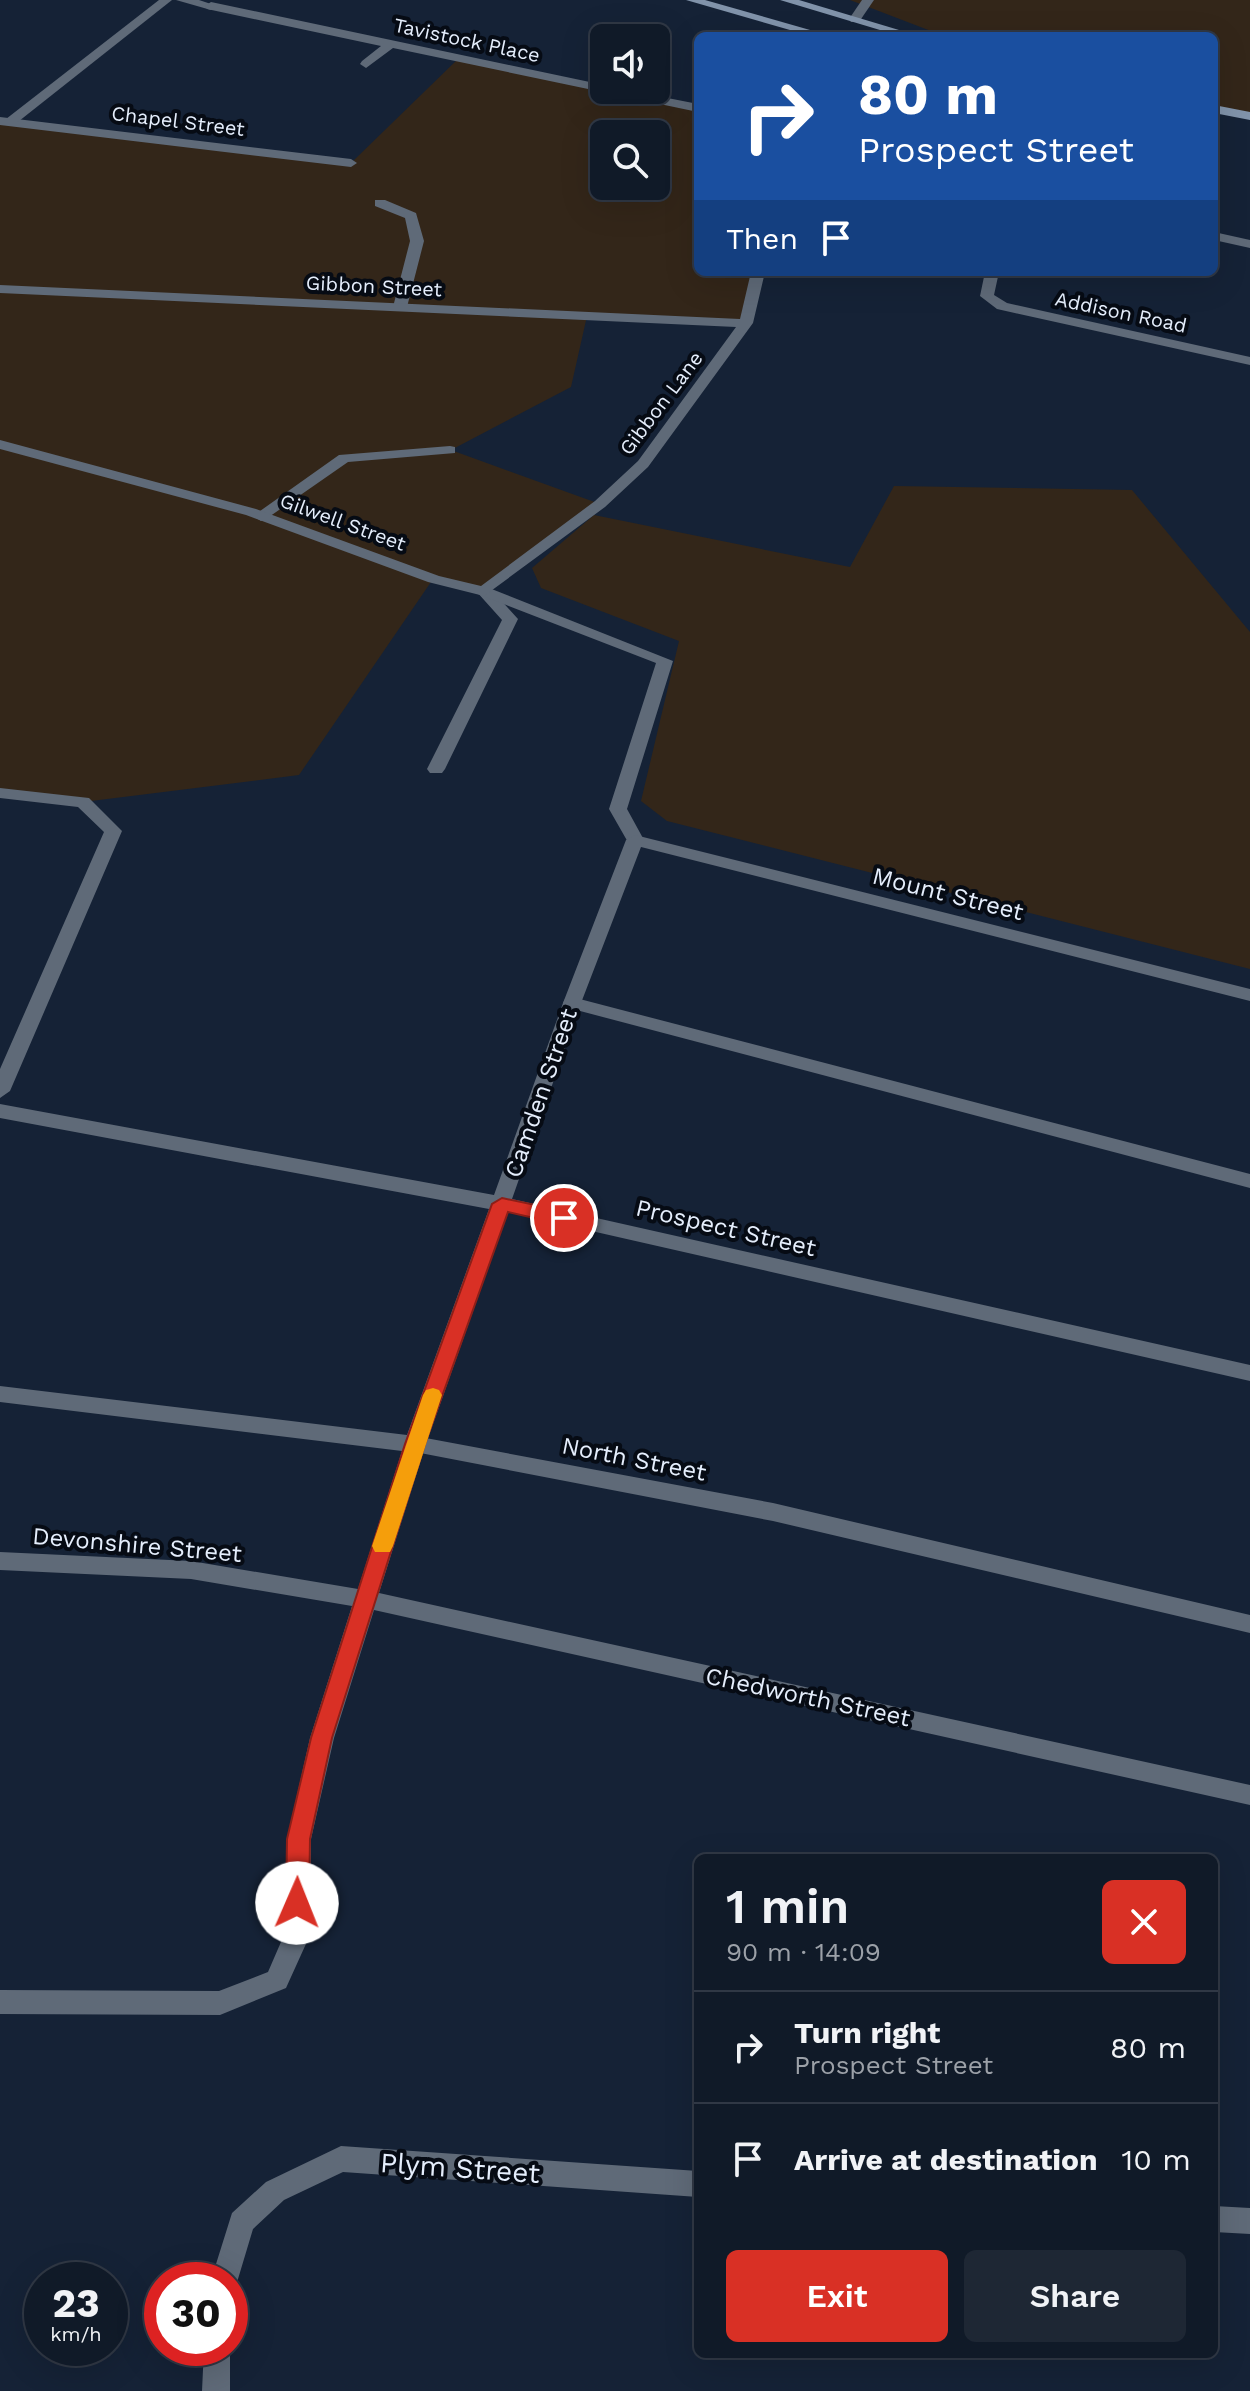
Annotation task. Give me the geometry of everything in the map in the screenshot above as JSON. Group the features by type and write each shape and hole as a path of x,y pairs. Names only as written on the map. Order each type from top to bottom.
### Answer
{"main road":[{"path":"692,0 810,32"},
{"path":"786,0 899,32"},
{"path":"1218,110 1250,116"}],"street":[{"path":"5,122 166,0"},
{"name":"Tavistock Place","path":"182,0 590,87"},
{"path":"855,19 868,0"},
{"path":"366,64 391,44"},
{"name":"Tavistock Place","path":"670,103 694,107"},
{"name":"Chapel Street","path":"5,122 351,163"},
{"path":"380,203 411,216 417,241 400,307"},
{"path":"1218,237 1250,244"},
{"name":"Gibbon Lane","path":"484,591 600,504 643,464 746,323 757,276"},
{"name":"Addison Road","path":"991,276 987,296 1002,306 1250,361"},
{"name":"Gibbon Street","path":"0,289 746,323"},
{"name":"Gilwell Street","path":"0,444 261,516 434,579 484,591 665,661 618,809 635,840"},
{"path":"261,516 344,458 450,450"},
{"path":"436,769 510,619 484,591"},
{"path":"0,793 83,802 113,831 0,1091"},
{"name":"Mount Street","path":"635,840 1250,995"},
{"name":"Camden Street","path":"0,2002 220,2003 277,1980 297,1935 299,1839 322,1738 365,1599 415,1444 572,1003 635,840"},
{"path":"572,1003 1250,1181"},
{"name":"Prospect Street","path":"0,1111 502,1204 1250,1373"},
{"name":"North Street","path":"0,1394 415,1444 773,1512 1250,1624"},
{"name":"Devonshire Street","path":"0,1561 191,1570 365,1599"},
{"name":"Chedworth Street","path":"365,1599 1250,1795"},
{"name":"Plym Street","path":"230,2262 242,2222 275,2191 341,2159 694,2184"},
{"path":"1218,2219 1250,2221"},
{"path":"216,2391 217,2366"}],"shaded area":[{"path":"850,0 1250,0 1250,116 1218,110 1218,32 934,32"},
{"path":"459,58 590,85 590,104 670,102 694,107 694,276 757,276 746,323 587,316 571,387 451,450 600,504 484,591 433,579 299,775 83,802 0,794 0,121 351,163"},
{"path":"894,486 1132,490 1250,632 1250,969 667,821 641,801 679,641 541,588 532,568 594,515 850,567"}],"slow traffic":[{"path":"383,1546 433,1395"}],"route":[{"path":"297,1903 299,1839 322,1738 415,1444 502,1204 564,1218"}]}
